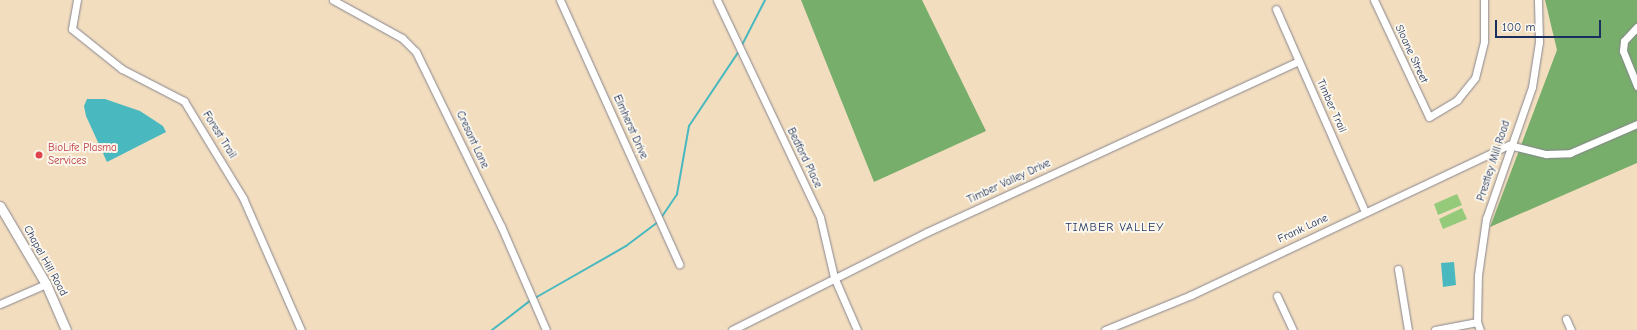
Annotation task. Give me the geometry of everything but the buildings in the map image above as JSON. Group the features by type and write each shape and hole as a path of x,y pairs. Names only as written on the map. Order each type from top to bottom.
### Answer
{"main road":[{"name":"Chapel Hill Road","path":"0,206 46,284 66,330"}],"street":[{"name":"Forest Trail","path":"77,0 72,29 122,69 184,100 242,198 301,330"},
{"name":"Cresant Lane","path":"333,0 402,38 416,52 501,226 546,330"},
{"name":"Elmherst Drive","path":"560,0 679,264"},
{"name":"Bedford Place","path":"718,0 820,217 834,277 857,330"},
{"name":"Sloane Street","path":"1374,0 1429,117 1457,100 1475,78 1484,42 1484,0"},
{"name":"Prestley Mill Road","path":"1480,330 1477,322 1478,275 1486,219 1509,144 1536,67 1538,0"},
{"name":"Timber Trail","path":"1276,9 1365,212"},
{"path":"1637,27 1624,41 1623,51 1637,86"},
{"name":"Timber Valley Drive","path":"732,330 834,277 1299,61"},
{"path":"1509,144 1546,154 1570,154 1637,124"},
{"name":"Frank Lane","path":"1105,330 1191,295 1509,144"},
{"path":"1398,269 1408,330"},
{"path":"0,304 46,284"},
{"path":"1277,296 1293,330"},
{"path":"1566,319 1571,330"},
{"path":"1436,330 1477,322"}],"green space":[{"path":"801,0 922,0 986,131 874,182"},
{"path":"1545,0 1637,0 1637,163 1490,227 1557,50"},
{"path":"1457,194 1462,205 1438,215 1434,204"},
{"path":"1462,208 1467,219 1443,229 1439,219"}],"water":[{"path":"87,99 105,99 140,111 163,126 166,132 107,162 86,116 84,106"},
{"path":"1454,262 1456,285 1443,287 1441,263"}],"waterway":[{"path":"741,47 765,0"},
{"path":"661,218 677,194 689,126 739,51"},
{"path":"535,298 626,246 658,222"},
{"path":"492,330 531,300"}],"place":[{"name":"BioLife Plasma Services","path":"39,155"}],"district":[{"name":"TIMBER VALLEY","path":"1115,228"}]}
